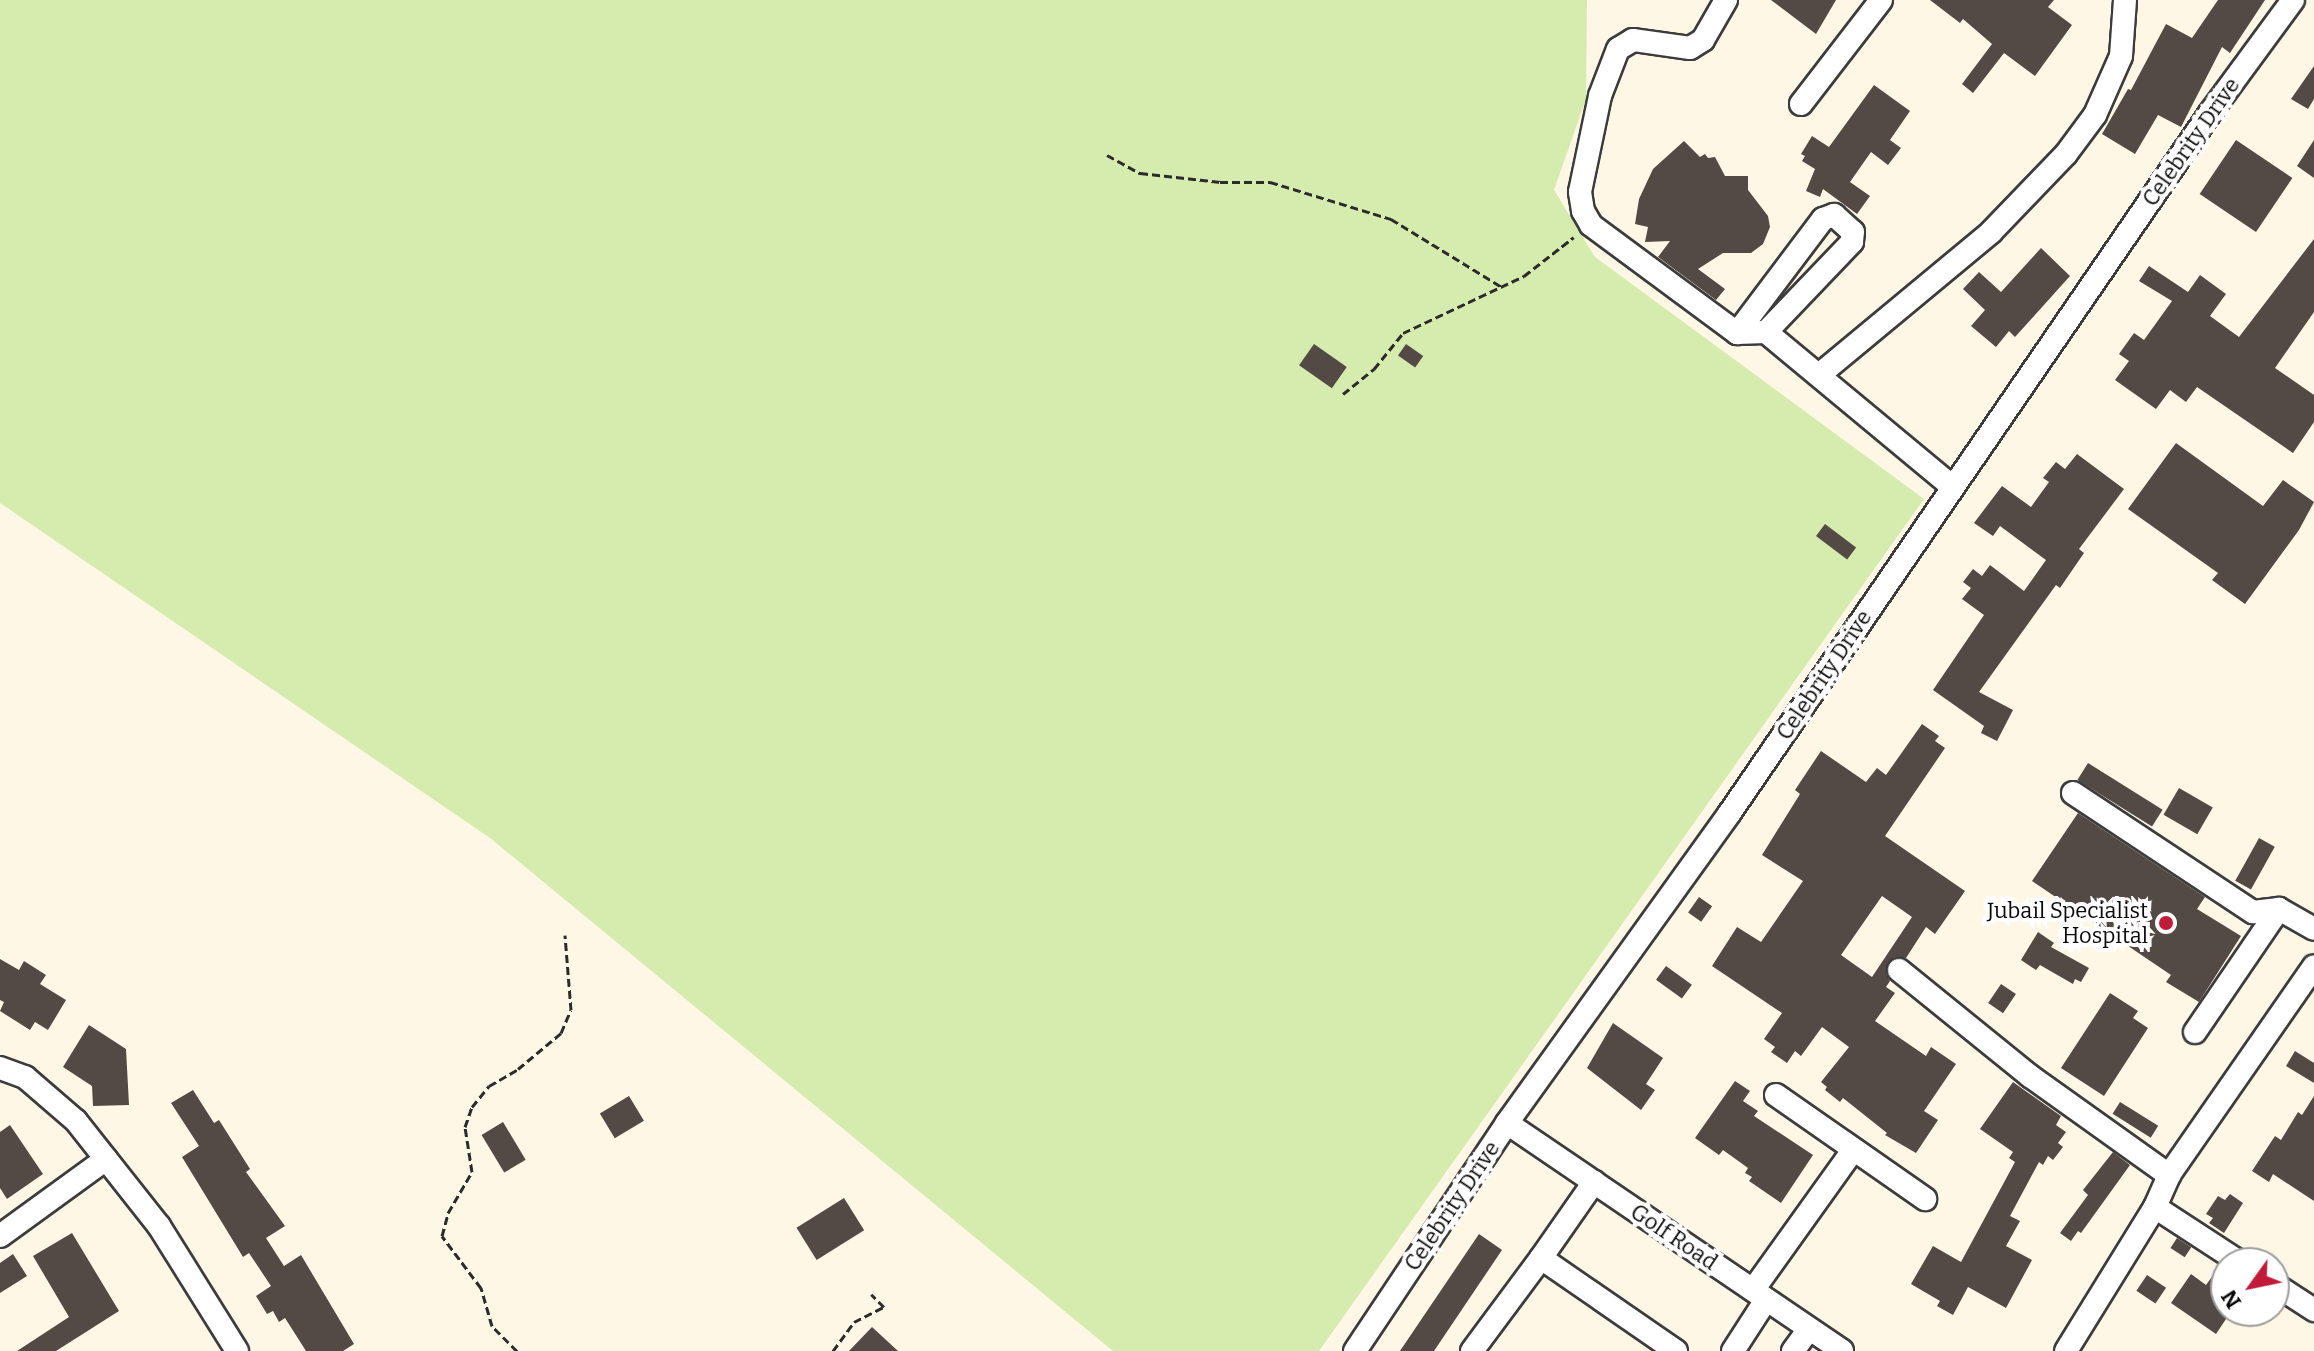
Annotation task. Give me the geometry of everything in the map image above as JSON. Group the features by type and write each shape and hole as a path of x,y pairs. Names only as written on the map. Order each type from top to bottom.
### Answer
{"street":[{"path":"1726,0 1703,40 1690,48 1633,40 1618,49 1600,96 1580,192 1583,211 1591,225 1737,333 1766,332 1953,487"},
{"path":"1801,104 1881,0"},
{"path":"1819,375 1991,232 2066,154 2095,115 2121,56 2125,0"},
{"name":"Celebrity Drive","path":"1355,1351 1507,1123 1729,814 2201,126 2293,0"},
{"path":"1737,333 1823,219 1834,215 1853,232 1852,242 1766,332"},
{"path":"2073,793 2253,912 2279,909 2314,929"},
{"path":"2195,1032 2279,909"},
{"path":"1899,970 2030,1076 2169,1175"},
{"path":"2066,1351 2155,1207 2169,1175 2311,978"},
{"path":"0,1068 25,1077 76,1121 159,1226 237,1351"},
{"path":"1776,1095 1925,1199"},
{"name":"Golf Road","path":"1507,1123 1842,1351"},
{"path":"1733,1351 1760,1295 1854,1149"},
{"path":"0,1236 106,1159"},
{"path":"1472,1351 1594,1182"},
{"path":"2155,1207 2216,1247"},
{"path":"1541,1258 1676,1351"},
{"path":"2290,1294 2314,1310"},
{"path":"1793,1351 1809,1329"}],"path":[{"path":"1107,155 1140,173 1220,182 1270,182 1391,219 1502,287"},
{"path":"1343,394 1374,369 1403,333 1524,276 1591,225"},
{"path":"517,1351 492,1326 481,1288 442,1236 448,1213 472,1172 465,1127 472,1107 489,1086 518,1069 561,1033 571,1010 565,935"},
{"path":"833,1351 854,1322 884,1307 871,1294"}],"green space":[{"path":"0,0 1587,0 1586,99 1554,190 1595,257 1924,499 1319,1351 1113,1351 490,838 0,503"}],"building":[{"path":"1771,0 1836,0 1816,34"},
{"path":"1930,0 2054,0 2048,7 2072,25 2035,76 2004,53 1973,93 1962,84 1992,44 1963,19 1960,23"},
{"path":"2218,0 2265,0 2230,53 2222,47 2181,127 2158,115 2135,154 2102,134 2128,89 2131,90 2166,24 2192,38"},
{"path":"2314,66 2314,99 2308,109 2291,99"},
{"path":"1874,85 1910,111 1890,140 1901,148 1888,165 1871,152 1850,182 1870,196 1857,214 1823,189 1820,197 1806,191 1815,169 1802,161 1805,156 1801,154 1812,136 1829,147"},
{"path":"2236,140 2292,178 2256,232 2200,194"},
{"path":"2314,140 2314,178 2297,166"},
{"path":"1684,141 1700,157 1705,154 1708,158 1715,157 1725,176 1748,176 1748,190 1768,216 1770,227 1763,244 1751,253 1723,253 1698,269 1725,289 1716,300 1658,257 1670,241 1645,242 1648,227 1635,224 1639,199 1653,169"},
{"path":"2314,239 2314,312 2275,368 2314,395 2314,422 2293,453 2197,387 2186,402 2170,390 2156,409 2115,380 2129,361 2119,354 2134,333 2144,340 2172,301 2139,281 2149,266 2188,292 2200,275 2226,294 2210,316 2239,337"},
{"path":"2041,248 2070,276 2015,337 2009,331 1996,347 1971,326 1985,310 1963,289 1979,272 2001,292"},
{"path":"1314,344 1347,367 1332,388 1299,365"},
{"path":"1406,344 1423,356 1415,368 1398,355"},
{"path":"2176,443 2263,506 2283,480 2314,502 2299,530 2245,604 2212,580 2218,573 2128,509"},
{"path":"2077,454 2124,489 2079,549 2084,553 2060,588 2056,585 1979,692 2013,710 1997,741 1981,733 1984,726 1933,690 1984,615 1962,599 1971,588 1963,582 1973,569 1982,576 1990,565 2024,591 2046,560 2000,526 1993,536 1974,523 2002,486 2031,507 2049,482 2043,478 2056,462 2065,469"},
{"path":"1825,524 1856,547 1847,559 1816,536"},
{"path":"1922,724 1939,736 1935,741 1945,748 1885,836 1965,891 1935,934 1926,927 1906,958 1895,957 1888,962 1886,974 1890,981 1886,987 1895,993 1875,1021 1926,1056 1931,1047 1956,1064 1924,1111 1938,1120 1916,1153 1885,1135 1887,1133 1843,1098 1840,1102 1825,1090 1827,1087 1821,1082 1849,1047 1822,1027 1801,1056 1795,1051 1787,1063 1771,1052 1775,1047 1764,1039 1782,1013 1712,966 1737,927 1761,942 1803,881 1762,855 1800,794 1795,790 1821,751 1866,782 1877,768 1886,775","holes":["1882,896 1912,917 1872,977 1841,955"]},
{"path":"2088,763 2163,810 2152,827 2077,780"},
{"path":"2179,788 2213,808 2197,834 2164,815"},
{"path":"2078,813 2205,897 2197,909 2241,936 2199,1002 2166,982 2171,975 2032,881"},
{"path":"2259,838 2275,847 2251,890 2235,881"},
{"path":"1699,897 1712,906 1701,922 1688,913"},
{"path":"2038,932 2054,943 2051,947 2089,968 2081,982 2075,979 2073,984 2040,965 2036,970 2021,960"},
{"path":"0,959 19,970 24,961 46,975 40,984 66,1000 48,1030 35,1022 30,1030 0,1011 4,1002 0,1000"},
{"path":"1666,966 1692,985 1682,999 1656,980"},
{"path":"2001,984 2016,994 2003,1013 1988,1003"},
{"path":"2110,993 2138,1011 2133,1018 2148,1028 2104,1096 2061,1068"},
{"path":"1613,1023 1663,1058 1646,1084 1655,1090 1641,1110 1587,1068"},
{"path":"89,1025 126,1049 129,1105 93,1106 92,1086 63,1067"},
{"path":"2295,1051 2314,1063 2314,1083 2286,1066"},
{"path":"1735,1081 1750,1091 1743,1101 1758,1111 1754,1116 1813,1155 1781,1203 1749,1181 1752,1177 1745,1173 1748,1168 1723,1150 1719,1155 1695,1138"},
{"path":"2013,1082 2061,1116 2056,1125 2066,1132 2058,1143 2063,1147 2053,1160 2048,1156 2043,1165 2039,1162 2010,1216 2020,1221 2006,1246 2032,1260 2006,1308 1968,1287 1953,1315 1937,1306 1940,1301 1911,1284 1933,1246 1961,1262 2015,1162 2009,1158 2013,1152 1980,1129"},
{"path":"193,1090 214,1123 219,1120 250,1169 246,1172 285,1226 266,1238 284,1266 301,1255 354,1344 343,1351 306,1351 285,1318 279,1322 273,1311 267,1314 256,1296 271,1286 249,1253 243,1257 182,1157 199,1146 171,1103"},
{"path":"629,1096 644,1121 615,1138 600,1114"},
{"path":"2314,1096 2314,1201 2273,1174 2269,1182 2252,1171 2275,1136 2281,1140 2298,1112 2302,1115"},
{"path":"2120,1102 2158,1126 2151,1138 2113,1114"},
{"path":"503,1122 526,1160 504,1173 482,1135"},
{"path":"10,1125 43,1174 7,1199 0,1188 0,1132"},
{"path":"2113,1152 2130,1165 2081,1233 2078,1231 2071,1241 2060,1233 2088,1195 2083,1190"},
{"path":"2230,1194 2243,1203 2224,1233 2209,1223 2213,1218 2206,1214 2218,1196 2225,1200"},
{"path":"844,1198 864,1230 817,1260 797,1228"},
{"path":"72,1233 119,1311 56,1351 17,1351 69,1317 33,1256"},
{"path":"1479,1234 1502,1250 1434,1351 1400,1351"},
{"path":"2177,1238 2191,1247 2185,1257 2170,1248"},
{"path":"13,1254 27,1276 0,1293 0,1263"},
{"path":"2191,1274 2206,1285 2210,1279 2210,1327 2221,1327 2216,1334 2171,1303"},
{"path":"2147,1275 2166,1288 2155,1304 2136,1291"},
{"path":"872,1327 898,1351 849,1351"}],"place":[{"name":"Jubail Specialist Hospital","path":"2166,923"}]}
